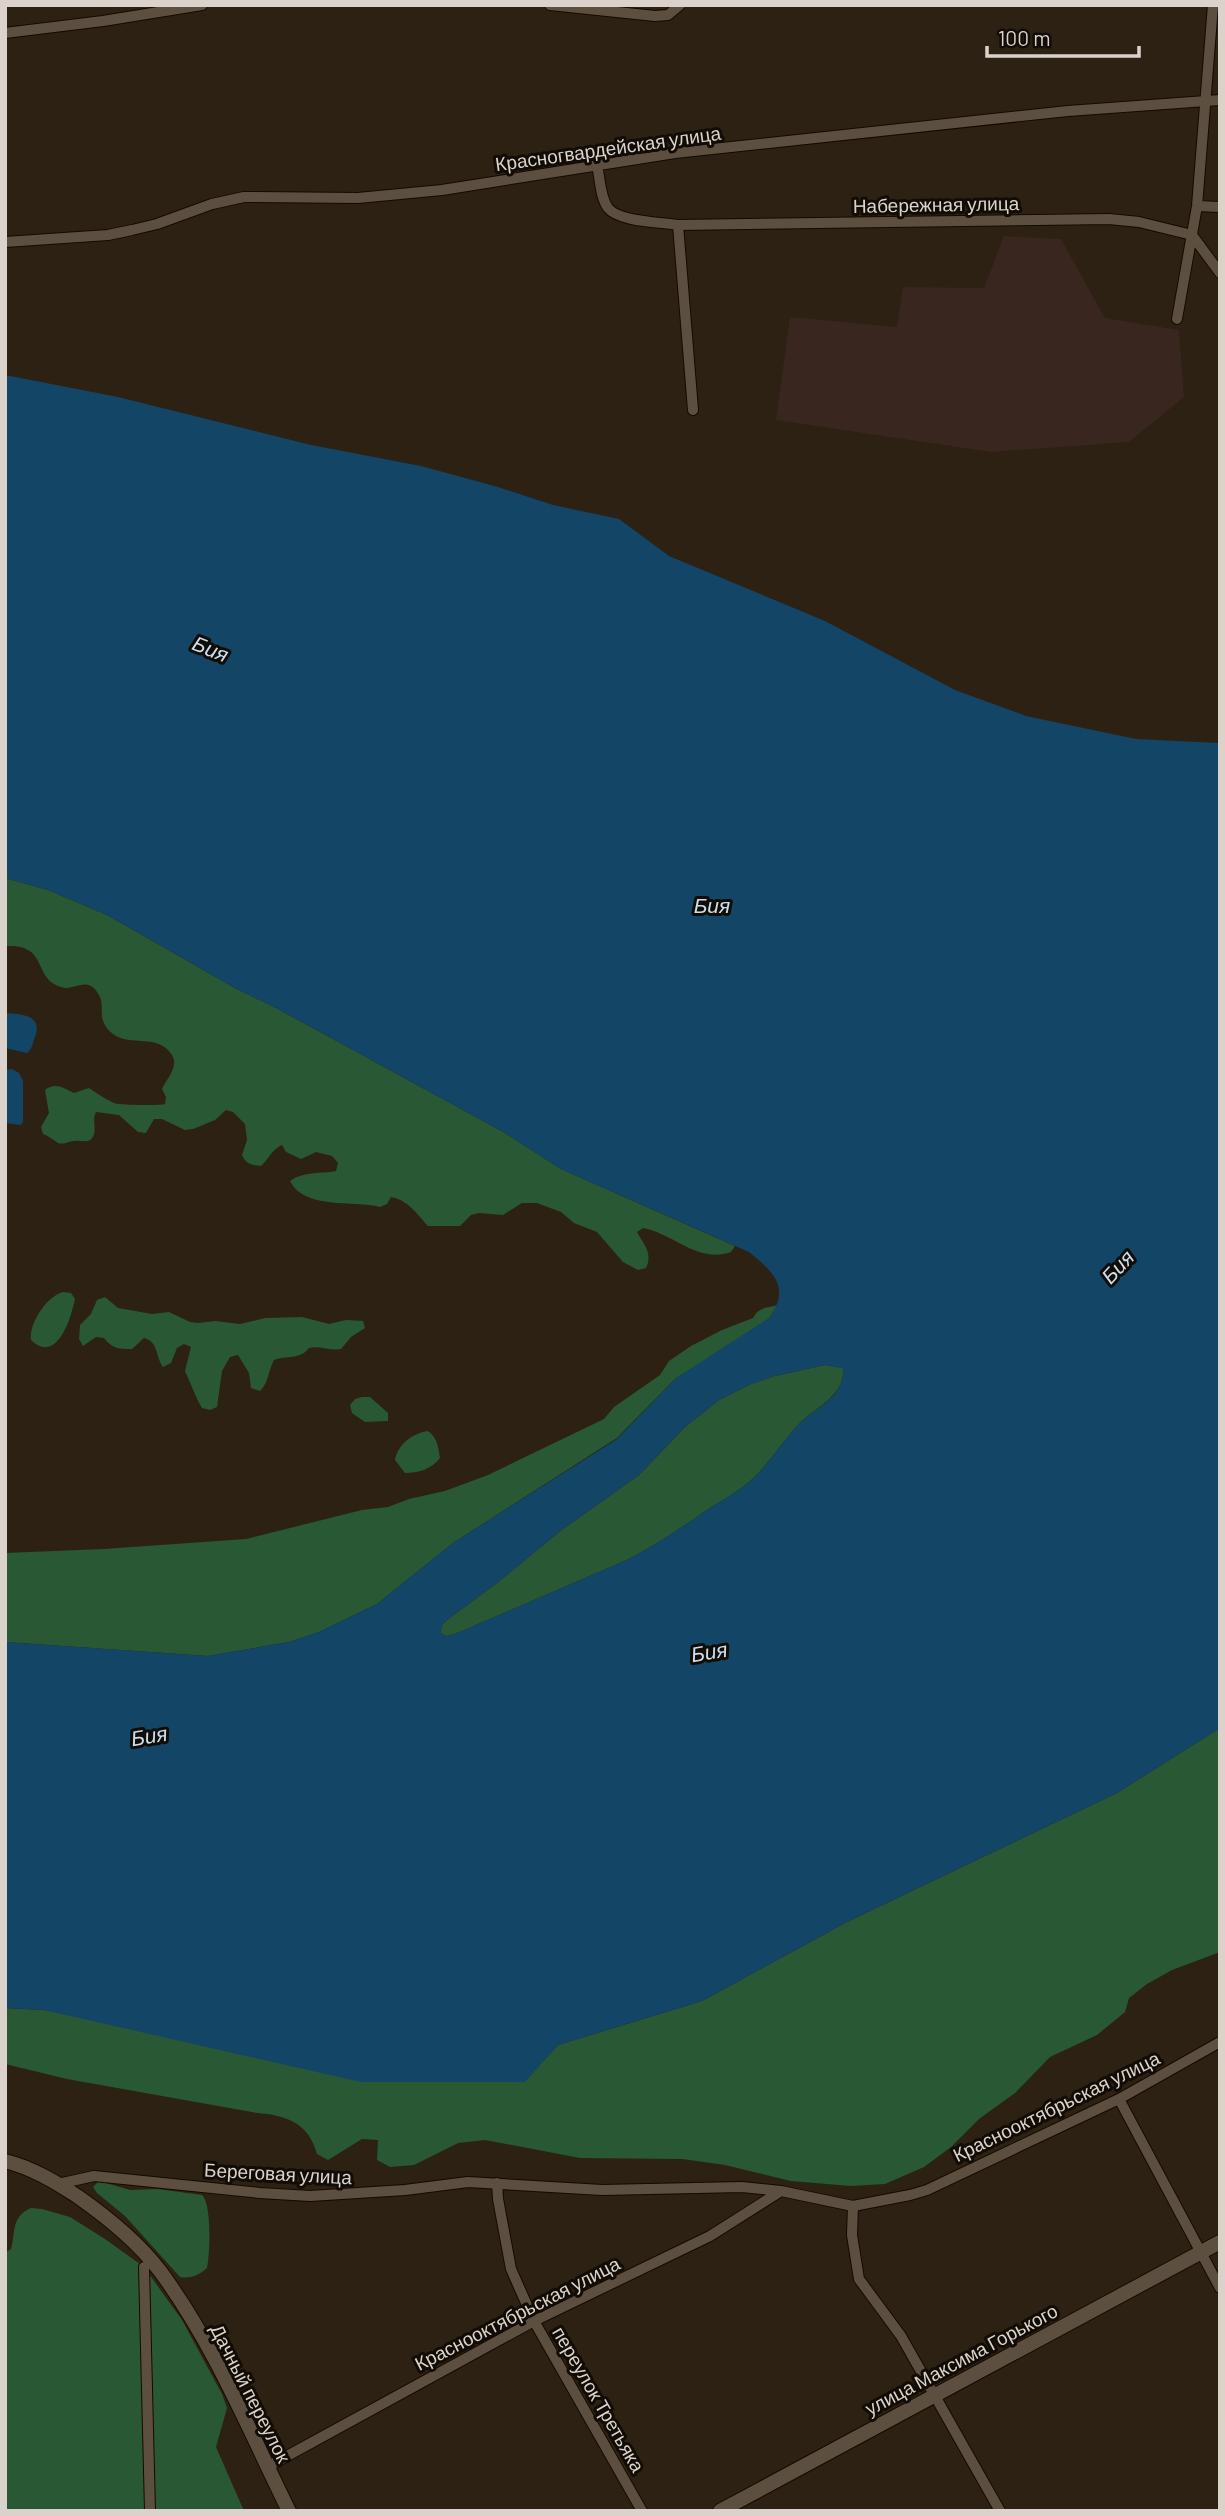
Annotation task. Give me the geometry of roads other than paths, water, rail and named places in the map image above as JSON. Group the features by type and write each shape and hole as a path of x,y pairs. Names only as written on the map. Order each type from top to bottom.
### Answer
{"main road":[{"name":"Дачный переулок","path":"5,2161 23,2166 58,2184 125,2233 158,2269 220,2370 289,2511"},
{"name":"улица Максима Горького","path":"720,2511 1220,2242"}],"street":[{"path":"5,33 202,5"},
{"path":"550,5 655,16 668,15 680,5"},
{"path":"1177,319 1198,206 1213,5"},
{"name":"Красногвардейская улица","path":"5,243 132,230 212,204 244,197 358,198 442,190 689,152 1068,111 1220,100"},
{"name":"Набережная улица","path":"597,165 605,202 612,212 626,218 678,225 1109,219 1139,222 1192,235"},
{"path":"1198,206 1220,206"},
{"path":"678,225 693,410"},
{"path":"1192,235 1220,273"},
{"name":"Краснооктябрьская улица","path":"497,2183 602,2190 742,2186 782,2191 853,2206 910,2196 1119,2099 1220,2042"},
{"path":"1119,2099 1220,2288"},
{"name":"Береговая улица","path":"58,2184 94,2176 312,2196 405,2190 468,2182 497,2183"},
{"name":"переулок Третьяка","path":"497,2183 509,2263 534,2320 642,2511"},
{"name":"Краснооктябрьская улица","path":"267,2467 534,2320 710,2236 782,2191"},
{"path":"853,2206 852,2235 859,2279 901,2336 1000,2511"},
{"path":"145,2267 150,2511"}],"water":[{"name":"Бия","path":"5,375 118,397 311,445 421,466 553,505 619,519 669,556 825,621 955,690 1026,716 1136,739 1220,743 1220,1728 1117,1793 847,1922 702,2001 558,2045 525,2082 361,2082 44,2010 5,2008 5,1642 208,1656 289,1642 319,1632 377,1604 453,1543 617,1439 676,1378 769,1318 779,1298 779,1289 772,1274 749,1252 561,1169 505,1133 233,987 107,915 48,890 5,878","holes":["825,1365 843,1368 843,1378 835,1394 799,1424 757,1474 736,1492 629,1559 455,1634 447,1636 441,1633 442,1625 447,1620 559,1532 639,1475 685,1427 719,1400 751,1384 775,1376"]},
{"path":"5,1013 34,1020 37,1030 27,1053 5,1048"},
{"path":"12,1069 19,1073 23,1081 21,1125 5,1123 5,1070"}]}
